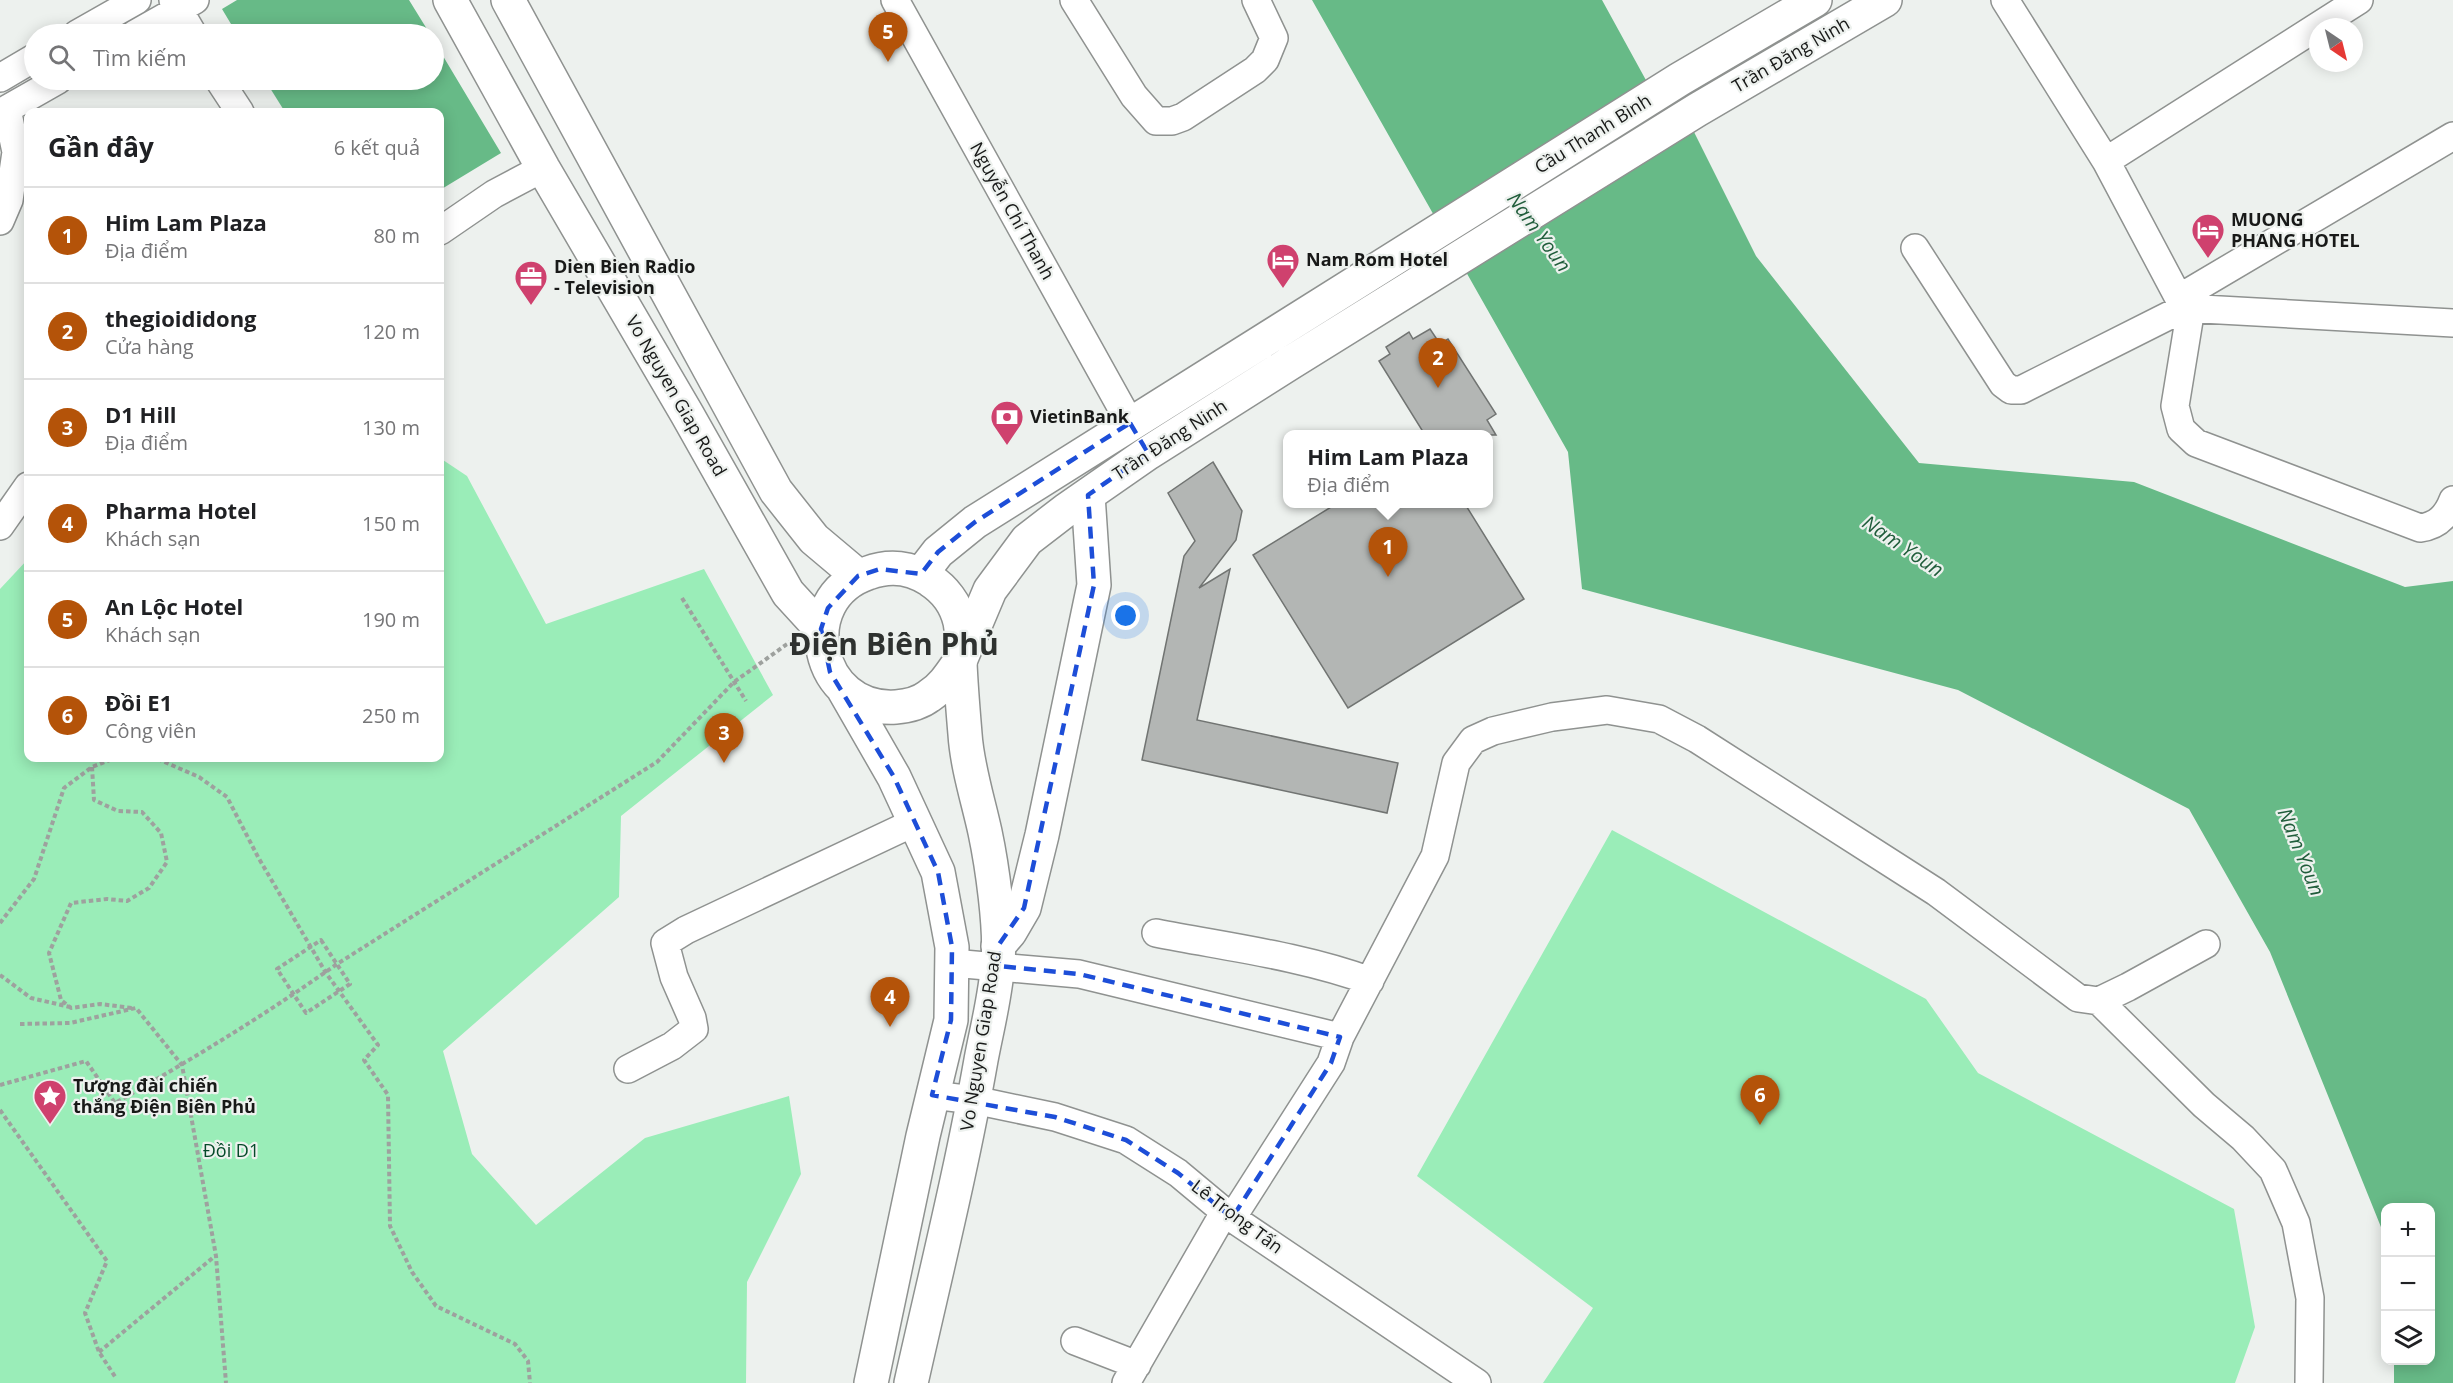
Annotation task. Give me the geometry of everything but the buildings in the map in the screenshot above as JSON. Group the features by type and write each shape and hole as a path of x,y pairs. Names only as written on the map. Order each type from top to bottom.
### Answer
{"main road":[{"name":"Vo Nguyen Giap Road","path":"450,0 543,168 687,414 788,593 821,629"},
{"path":"508,0 776,491 814,539 858,576"},
{"name":"Trần Đăng Ninh","path":"1680,79 1815,0"},
{"name":"Trần Đăng Ninh","path":"1697,110 1885,0"},
{"name":"Cầu Thanh Bình","path":"1415,245 1680,79"},
{"name":"Cầu Thanh Bình","path":"1435,273 1697,110"},
{"name":"Trần Đăng Ninh","path":"921,574 938,552 975,522 1415,245"},
{"name":"Trần Đăng Ninh","path":"960,661 990,590 1027,540 1148,453 1435,273"},
{"path":"1130,423 1148,453"},
{"path":"998,956 1024,908 1042,836 1094,585 1088,495"},
{"path":"901,568 921,574 939,586 952,602 960,622 960,661 945,682 928,698 907,706 884,708 863,702 844,690 830,672 822,651 821,629 828,608 840,590 858,576 880,569 901,568"},
{"name":"Vo Nguyen Giap Road","path":"911,1383 974,1100 998,956 987,838 965,739 960,661"},
{"name":"Vo Nguyen Giap Road","path":"844,690 894,777 938,872 952,947 951,1020 932,1095 871,1383"}],"street":[{"path":"95,24 137,0"},
{"name":"Nguyễn Chí Thanh","path":"895,0 1130,423"},
{"path":"1074,0 1134,96 1156,121 1172,121 1183,117 1256,70 1265,60 1274,38 1256,0"},
{"path":"2005,0 2106,161 2185,305 2175,406 2181,429 2196,443 2420,528 2440,521 2453,500"},
{"path":"2106,161 2359,0"},
{"path":"150,24 182,3 189,24"},
{"path":"0,78 24,64"},
{"path":"0,221 9,200 16,152 4,111 41,90"},
{"path":"226,90 237,108"},
{"path":"1915,248 2003,384 2011,390 2021,390 2185,305 2453,136"},
{"path":"444,228 494,194 543,168"},
{"path":"2185,305 2453,323"},
{"path":"0,526 24,492"},
{"path":"1075,1341 1132,1374 1229,1215 1331,1063 1340,1037 1435,856 1456,763 1473,740 1493,731 1552,717 1607,710 1659,719 1697,740 1936,892 2078,998 2099,1001 2206,944"},
{"path":"628,1069 672,1046 694,1029 692,1017 674,977 665,943 686,930 915,822"},
{"path":"1156,933 1305,962 1370,981"},
{"path":"952,963 998,956 1340,1037"},
{"path":"2099,1001 2204,1105 2243,1138 2273,1170 2296,1223 2310,1298 2309,1383"},
{"name":"Lê Trọng Tấn","path":"932,1095 974,1100 1055,1117 1126,1140 1178,1173 1229,1215 1478,1383"}],"path":[{"path":"682,598 746,701"},
{"path":"0,1085 86,1061 115,1103 182,1065 294,995 337,964 657,762 734,682 790,642"},
{"path":"0,923 34,879 64,788 92,767 105,762"},
{"path":"165,762 199,777 227,797 258,857 326,973 378,1045 364,1060 388,1095 390,1226 412,1272 436,1306 515,1344 528,1361 530,1383"},
{"path":"71,1008 61,1000 49,953 71,903 107,899 127,901 149,888 167,862 161,833 142,812 118,811 94,800 92,767"},
{"path":"321,940 337,964 350,984 306,1013 277,969 321,940"},
{"path":"0,975 31,998 71,1008 100,1004 136,1008 182,1065 216,1256 226,1383"},
{"path":"20,1024 70,1023 136,1008"},
{"path":"0,1110 107,1260 85,1312 99,1352 116,1378"},
{"path":"99,1352 216,1256"}],"highlighted area":[{"path":"1130,423 1148,453 1088,495 1094,585 1024,908 998,946 999,966 1079,974 1340,1037 1331,1063 1232,1218 1178,1173 1126,1140 1055,1117 932,1095 951,1020 952,947 938,872 894,777 830,672 821,629 828,608 858,576 880,569 921,574 938,552 975,522"}],"green space":[{"name":"Đồi D1","path":"444,461 467,476 546,624 704,569 773,695 621,816 619,897 443,1051 472,1154 536,1225 645,1138 789,1096 801,1174 747,1282 746,1383 0,1383 0,589 24,563 24,762 444,762"},
{"path":"1612,830 1926,999 1978,1073 2234,1209 2255,1327 2235,1383 1543,1383 1593,1308 1417,1176"}],"water":[{"path":"237,0 409,0 424,24 231,24 222,9"},
{"name":"Nam Youn","path":"1312,0 1602,0 1647,82 1694,132 1756,256 1919,463 2134,482 2405,587 2453,581 2453,1383 2394,1383 2394,1365 2435,1365 2435,1203 2381,1203 2381,1227 2270,952 2189,809 1958,690 1582,589 1568,452"},
{"path":"444,58 501,153 444,188 444,108 282,108 271,90 444,90"}],"place":[{"name":"An Lộc Hotel","path":"888,62"},
{"name":"MUONG PHANG HOTEL","path":"2208,259"},
{"name":"Nam Rom Hotel","path":"1283,289"},
{"name":"Dien Bien Radio - Television","path":"531,306"},
{"name":"thegioididong","path":"1438,388"},
{"name":"VietinBank","path":"1007,446"},
{"name":"Him Lam Plaza","path":"1388,577"},
{"name":"D1 Hill","path":"724,763"},
{"name":"Pharma Hotel","path":"890,1027"},
{"name":"Tượng đài chiến thắng Điện Biên Phủ","path":"50,1125"},
{"name":"Đồi E1","path":"1760,1125"}],"district":[{"name":"Điện Biên Phủ","path":"894,645"}]}
